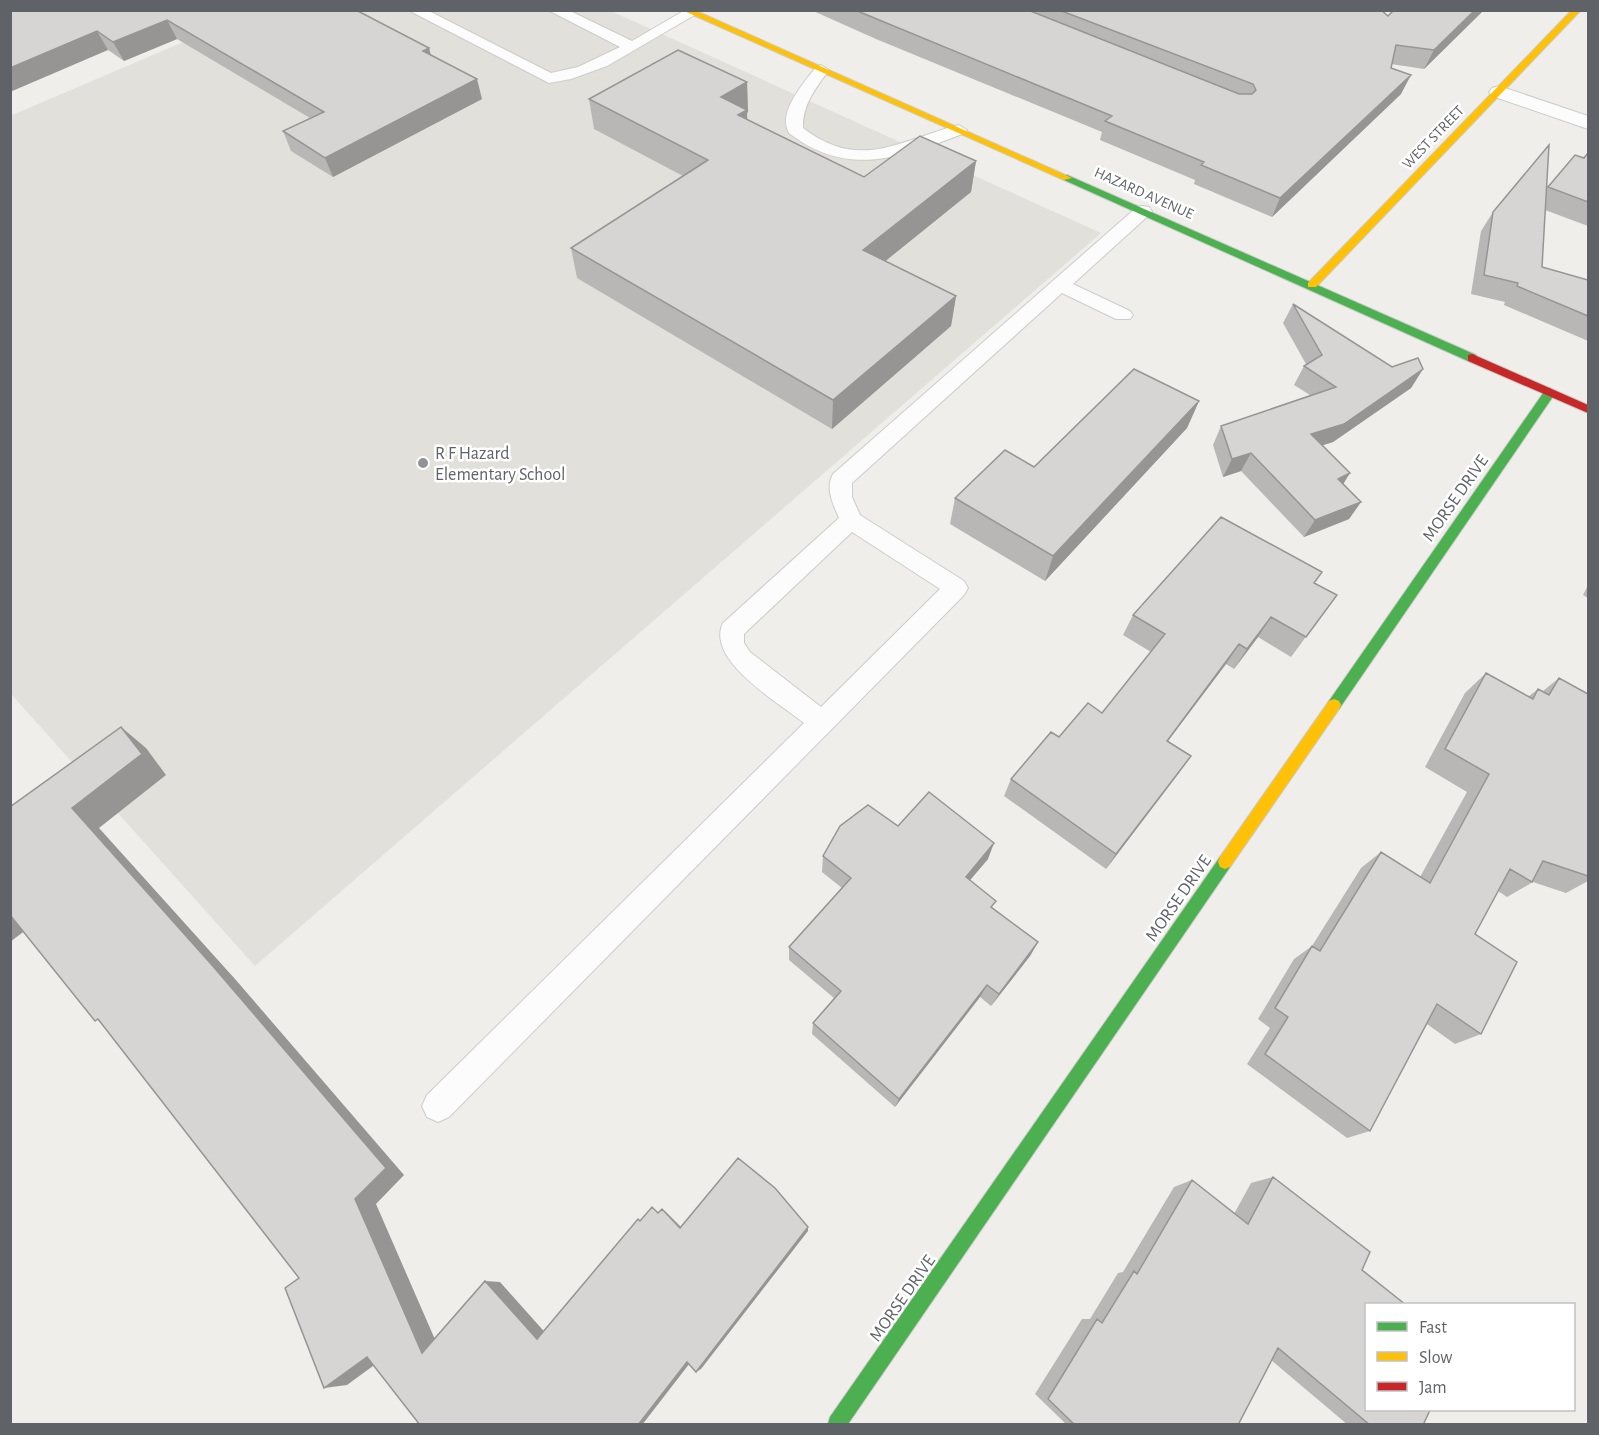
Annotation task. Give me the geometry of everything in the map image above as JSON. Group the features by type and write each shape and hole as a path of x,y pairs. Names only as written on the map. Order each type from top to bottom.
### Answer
{"street":[{"name":"WEST STREET","path":"1312,285 1577,10"},
{"name":"HAZARD AVENUE","path":"688,12 1312,285 1588,409"},
{"path":"1499,92 1588,123"},
{"name":"MORSE DRIVE","path":"837,1425 1550,392"}],"lane":[{"path":"415,10 549,78 565,78 586,70 688,12"},
{"path":"555,10 630,46"},
{"path":"820,70 797,105 794,118 795,130 819,147 862,158 906,150 959,130"},
{"path":"438,1106 820,721 956,588 852,519 841,497 841,480 1143,211"},
{"path":"1060,285 1123,315"},
{"path":"820,721 741,659 732,644 732,630 852,519"}],"shaded area":[{"name":"R F Hazard Elementary School","path":"256,11 611,11 1101,233 255,966 11,694 10,116"}],"building":[{"path":"10,10 356,10 429,48 423,51 477,79 325,158 283,131 324,112 167,20 113,42 97,31 10,68"},
{"path":"855,10 1028,10 1239,94 1252,94 1256,90 1253,84 1059,10 1381,10 1388,16 1394,10 1475,10 1434,50 1396,45 1391,68 1411,75 1280,198 1201,165 1204,162 1105,121 1112,116"},
{"path":"678,50 747,82 721,97 747,110 738,115 864,177 920,136 976,161 863,250 956,296 833,400 571,248 708,160 589,99"},
{"path":"1549,145 1542,267 1588,280 1588,316 1517,286 1518,283 1484,275 1493,212"},
{"path":"1588,153 1588,202 1548,187 1575,155 1584,158"},
{"path":"1293,304 1392,367 1418,358 1423,369 1344,424 1311,434 1350,473 1338,479 1361,502 1315,520 1251,453 1232,459 1221,426 1336,387 1304,366 1322,355"},
{"path":"1134,369 1199,401 1053,556 955,498 1005,450 1034,467"},
{"path":"1221,517 1322,572 1314,583 1337,595 1306,637 1271,617 1247,649 1239,644 1167,741 1191,756 1116,854 1011,779 1051,732 1059,737 1088,703 1102,713 1165,634 1133,615"},
{"path":"1486,673 1533,699 1538,689 1549,695 1559,678 1588,694 1588,876 1543,861 1532,882 1510,869 1475,934 1517,962 1481,1034 1437,1004 1370,1131 1265,1054 1288,1017 1275,1008 1312,946 1320,951 1381,852 1430,883 1489,774 1445,749"},
{"path":"121,727 142,754 72,808 211,964 386,1168 355,1199 422,1353 485,1281 537,1339 638,1219 640,1221 652,1207 658,1213 662,1209 680,1228 738,1158 775,1188 808,1227 696,1372 687,1362 638,1425 420,1425 367,1357 324,1388 285,1288 299,1278 98,1019 95,1021 10,915 10,807"},
{"path":"929,792 994,843 966,877 996,901 991,907 1038,942 999,994 987,985 899,1099 813,1023 841,991 789,947 851,878 823,856 840,826 868,805 898,826"},
{"path":"1273,1177 1370,1252 1362,1270 1403,1303 1365,1303 1365,1411 1430,1411 1423,1425 1370,1425 1278,1348 1238,1425 1075,1425 1048,1399 1097,1319 1102,1323 1134,1271 1137,1274 1192,1180 1248,1224"}],"traffic: fast":[{"path":"1067,178 1472,358"},
{"path":"1334,705 1550,392"},
{"path":"837,1424 1225,862"}],"traffic: slow":[{"path":"686,10 1067,178"},
{"path":"1312,285 1577,10"},
{"path":"1225,862 1334,705"}],"traffic: jam":[{"path":"1472,358 1588,409"}],"place":[{"name":"R F Hazard Elementary School","path":"423,463"}]}
